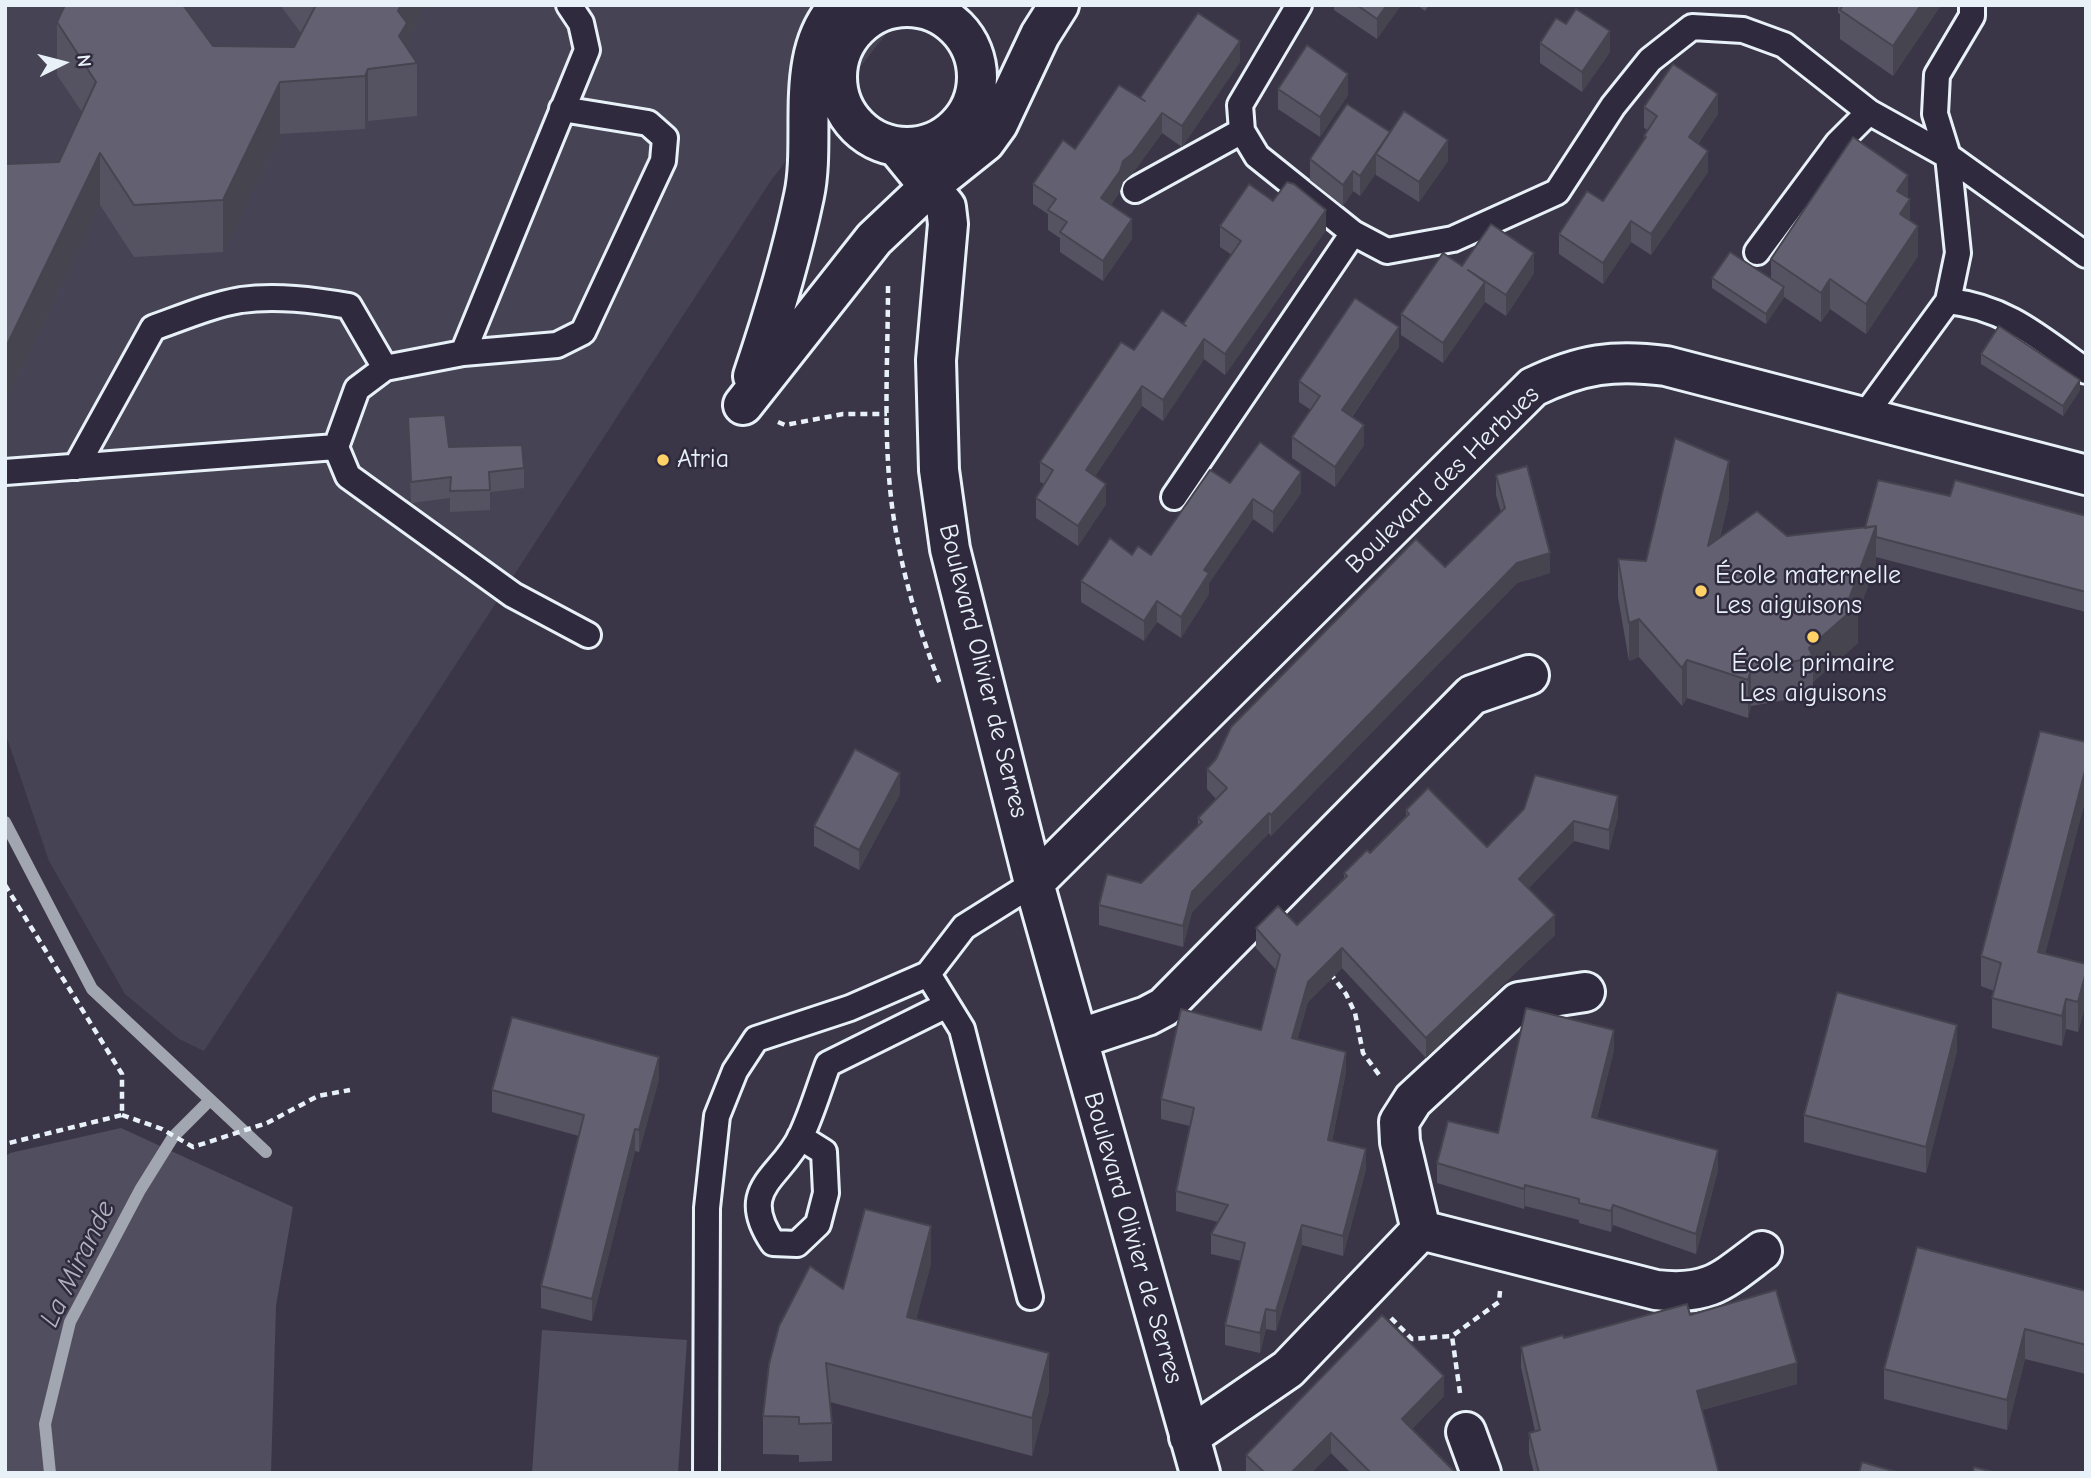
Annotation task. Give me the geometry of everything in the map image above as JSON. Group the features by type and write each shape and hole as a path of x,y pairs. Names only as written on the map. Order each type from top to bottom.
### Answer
{"street":[{"path":"897,147 935,142 970,107 1032,5"},
{"path":"743,405 874,239 944,186 985,142 998,124 1040,35 1059,5"},
{"path":"743,405 780,295 805,192 812,67 820,35 856,10 933,7 963,33 973,53 978,75 970,107"},
{"path":"856,10 850,35 839,57 836,81 842,104 855,125 874,139 897,147 944,186"},
{"name":"Boulevard Olivier de Serres","path":"970,107 944,186 948,223 936,360 939,470 950,549 1034,883 1200,1473"},
{"name":"Boulevard des Herbues","path":"1034,883 1533,387 1562,373 1595,364 1632,362 1666,366 2086,475"},
{"path":"1078,1039 1147,1016 1164,1007 1472,695 1529,676"},
{"path":"1421,1230 1400,1142 1399,1122 1406,1110 1413,1100 1519,1002 1585,992"},
{"path":"1421,1230 1656,1290 1684,1293 1718,1284 1762,1251"},
{"path":"1189,1437 1289,1369 1421,1230"},
{"path":"1466,1432 1481,1473"}],"lane":[{"path":"463,353 587,50 581,23 569,5"},
{"path":"1299,5 1240,105 1242,131 1257,156 1353,233 1387,251 1452,239 1557,192 1613,106 1650,60 1692,27 1743,30 1784,45 1869,112 1948,156 2086,255"},
{"path":"1864,416 1948,301 1958,253 1948,156 1936,114 1937,75 1972,16 1972,5"},
{"path":"562,109 648,122 665,138 663,161 583,332 557,345 463,353 386,368 357,388 336,447 348,476 513,595 588,635"},
{"path":"1757,252 1838,143 1869,112"},
{"path":"1135,190 1242,131"},
{"path":"1174,497 1353,233"},
{"path":"76,467 153,328 187,316 241,300 305,299 349,306 386,368"},
{"path":"1948,301 1973,303 2011,317 2086,371"},
{"path":"5,472 336,447"},
{"path":"706,1473 707,1208 717,1116 735,1071 756,1039 850,1008 928,974 964,927 1034,883"},
{"path":"928,974 962,1029 1030,1297"},
{"path":"800,1137 828,1064 947,1005"}],"path":[{"path":"874,239 888,275 887,414 894,518 915,620 948,705 988,696"},
{"path":"743,405 785,425 843,414 887,414"},
{"path":"5,885 122,1074 122,1115"},
{"path":"1322,965 1346,994 1355,1013 1363,1053 1406,1110"},
{"path":"5,1144 122,1115 162,1129 193,1147 267,1122 318,1096 350,1090"},
{"path":"1363,1291 1412,1339 1452,1336 1499,1302 1502,1251"},
{"path":"1452,1336 1466,1432"}],"shaded area":[{"path":"5,5 909,5 772,179 204,1051 179,1039 125,994 49,861 5,732"},
{"path":"121,1128 293,1207 276,1306 271,1473 5,1473 5,1157 10,1153"},
{"path":"542,1330 687,1340 678,1473 532,1473"}],"building":[{"path":"65,5 183,5 213,46 294,47 316,5 401,5 398,11 407,23 399,36 417,63 368,69 365,76 280,82 223,200 134,205 100,153 5,349 5,164 59,162 96,82 57,22"},
{"path":"1357,5 1387,5 1377,19"},
{"path":"1843,5 1921,5 1893,46 1840,10"},
{"path":"1576,9 1610,31 1582,72 1540,43 1556,18 1566,24"},
{"path":"1198,13 1240,41 1182,126 1162,113 1132,154 1123,161 1120,171 1101,198 1132,219 1103,261 1060,232 1067,222 1048,210 1056,199 1033,184 1063,140 1075,149 1119,85 1140,98"},
{"path":"1307,45 1348,74 1320,117 1278,89"},
{"path":"1673,64 1718,94 1689,137 1708,151 1651,234 1631,221 1603,263 1559,234 1587,191 1603,201 1646,137 1644,136 1657,116 1644,107"},
{"path":"1347,104 1390,132 1360,176 1353,171 1343,185 1310,159"},
{"path":"1404,111 1448,140 1419,182 1376,154"},
{"path":"1853,137 1908,175 1897,191 1910,199 1900,214 1918,226 1866,304 1830,279 1821,293 1771,259"},
{"path":"1287,182 1294,184 1326,210 1225,354 1204,339 1163,400 1142,386 1086,470 1106,484 1078,526 1036,498 1053,470 1040,462 1121,342 1134,350 1162,310 1183,324 1241,241 1220,226 1249,184 1273,201"},
{"path":"1491,224 1534,253 1506,295 1468,270 1485,282 1443,343 1401,314 1443,253 1462,266"},
{"path":"1730,252 1784,287 1766,314 1712,278"},
{"path":"1355,298 1399,327 1342,410 1364,425 1335,467 1292,437 1320,396 1299,381"},
{"path":"1999,326 2080,380 2063,406 1981,354"},
{"path":"445,415 449,447 522,445 524,468 489,472 490,490 450,491 451,477 411,482 408,417"},
{"path":"1675,438 1729,461 1708,546 1757,511 1787,536 1876,526 1849,599 1858,605 1809,648 1813,658 1751,669 1748,680 1687,660 1682,668 1639,619 1629,623 1618,559 1646,561"},
{"path":"1260,442 1301,472 1273,512 1253,499 1204,570 1209,573 1181,617 1157,601 1144,621 1081,581 1110,538 1132,555 1138,546 1151,555 1210,470 1230,483"},
{"path":"1527,466 1550,553 1517,563 1271,815 1269,813 1192,892 1183,926 1099,905 1107,874 1141,883 1202,822 1198,818 1227,788 1207,769 1216,759 1231,727 1416,539 1445,567 1505,508 1496,475"},
{"path":"1878,480 1950,496 1955,480 2086,516 2086,592 1876,537 1876,526 1865,528"},
{"path":"2040,731 2086,742 2086,767 2038,952 2086,964 2078,1002 2066,999 2062,1016 1992,998 2001,963 1981,956"},
{"path":"855,749 900,773 859,850 814,826"},
{"path":"1535,775 1618,796 1609,830 1574,821 1519,879 1555,915 1426,1038 1342,948 1308,982 1292,1038 1346,1052 1328,1140 1366,1149 1343,1236 1302,1225 1276,1311 1266,1309 1260,1333 1225,1325 1245,1243 1211,1234 1228,1205 1176,1191 1194,1108 1161,1099 1181,1009 1261,1030 1280,955 1256,928 1278,906 1297,925 1347,876 1344,873 1367,850 1370,853 1409,814 1406,810 1428,788 1487,847 1524,809"},
{"path":"1837,992 1957,1025 1926,1147 1804,1115"},
{"path":"1526,1008 1614,1030 1592,1117 1718,1150 1696,1234 1613,1205 1611,1211 1579,1203 1579,1199 1525,1185 1524,1189 1437,1163 1448,1121 1498,1133"},
{"path":"512,1017 659,1057 639,1130 635,1129 592,1299 541,1286 584,1115 492,1090"},
{"path":"865,1209 931,1226 907,1317 1049,1353 1032,1418 826,1363 832,1423 799,1424 799,1417 763,1416 769,1364 779,1326 810,1266 843,1289"},
{"path":"1917,1247 2086,1291 2086,1345 2025,1329 2007,1400 1884,1369"},
{"path":"1776,1290 1797,1363 1697,1391 1719,1473 1539,1473 1529,1433 1540,1430 1521,1347 1687,1304 1690,1315"},
{"path":"1382,1315 1444,1376 1402,1419 1456,1473 1371,1473 1331,1433 1291,1473 1265,1473 1246,1455"},
{"path":"1862,1462 1900,1473 1859,1473"},
{"path":"1974,1467 1997,1473 1973,1473"}],"waterway":[{"path":"5,822 92,989 266,1152"},
{"name":"La Mirande","path":"50,1473 45,1424 70,1322 140,1190 173,1137 210,1100"}],"place":[{"name":"Atria","path":"663,460"},
{"name":"École maternelle Les aiguisons","path":"1701,591"},
{"name":"École primaire Les aiguisons","path":"1813,637"}]}
